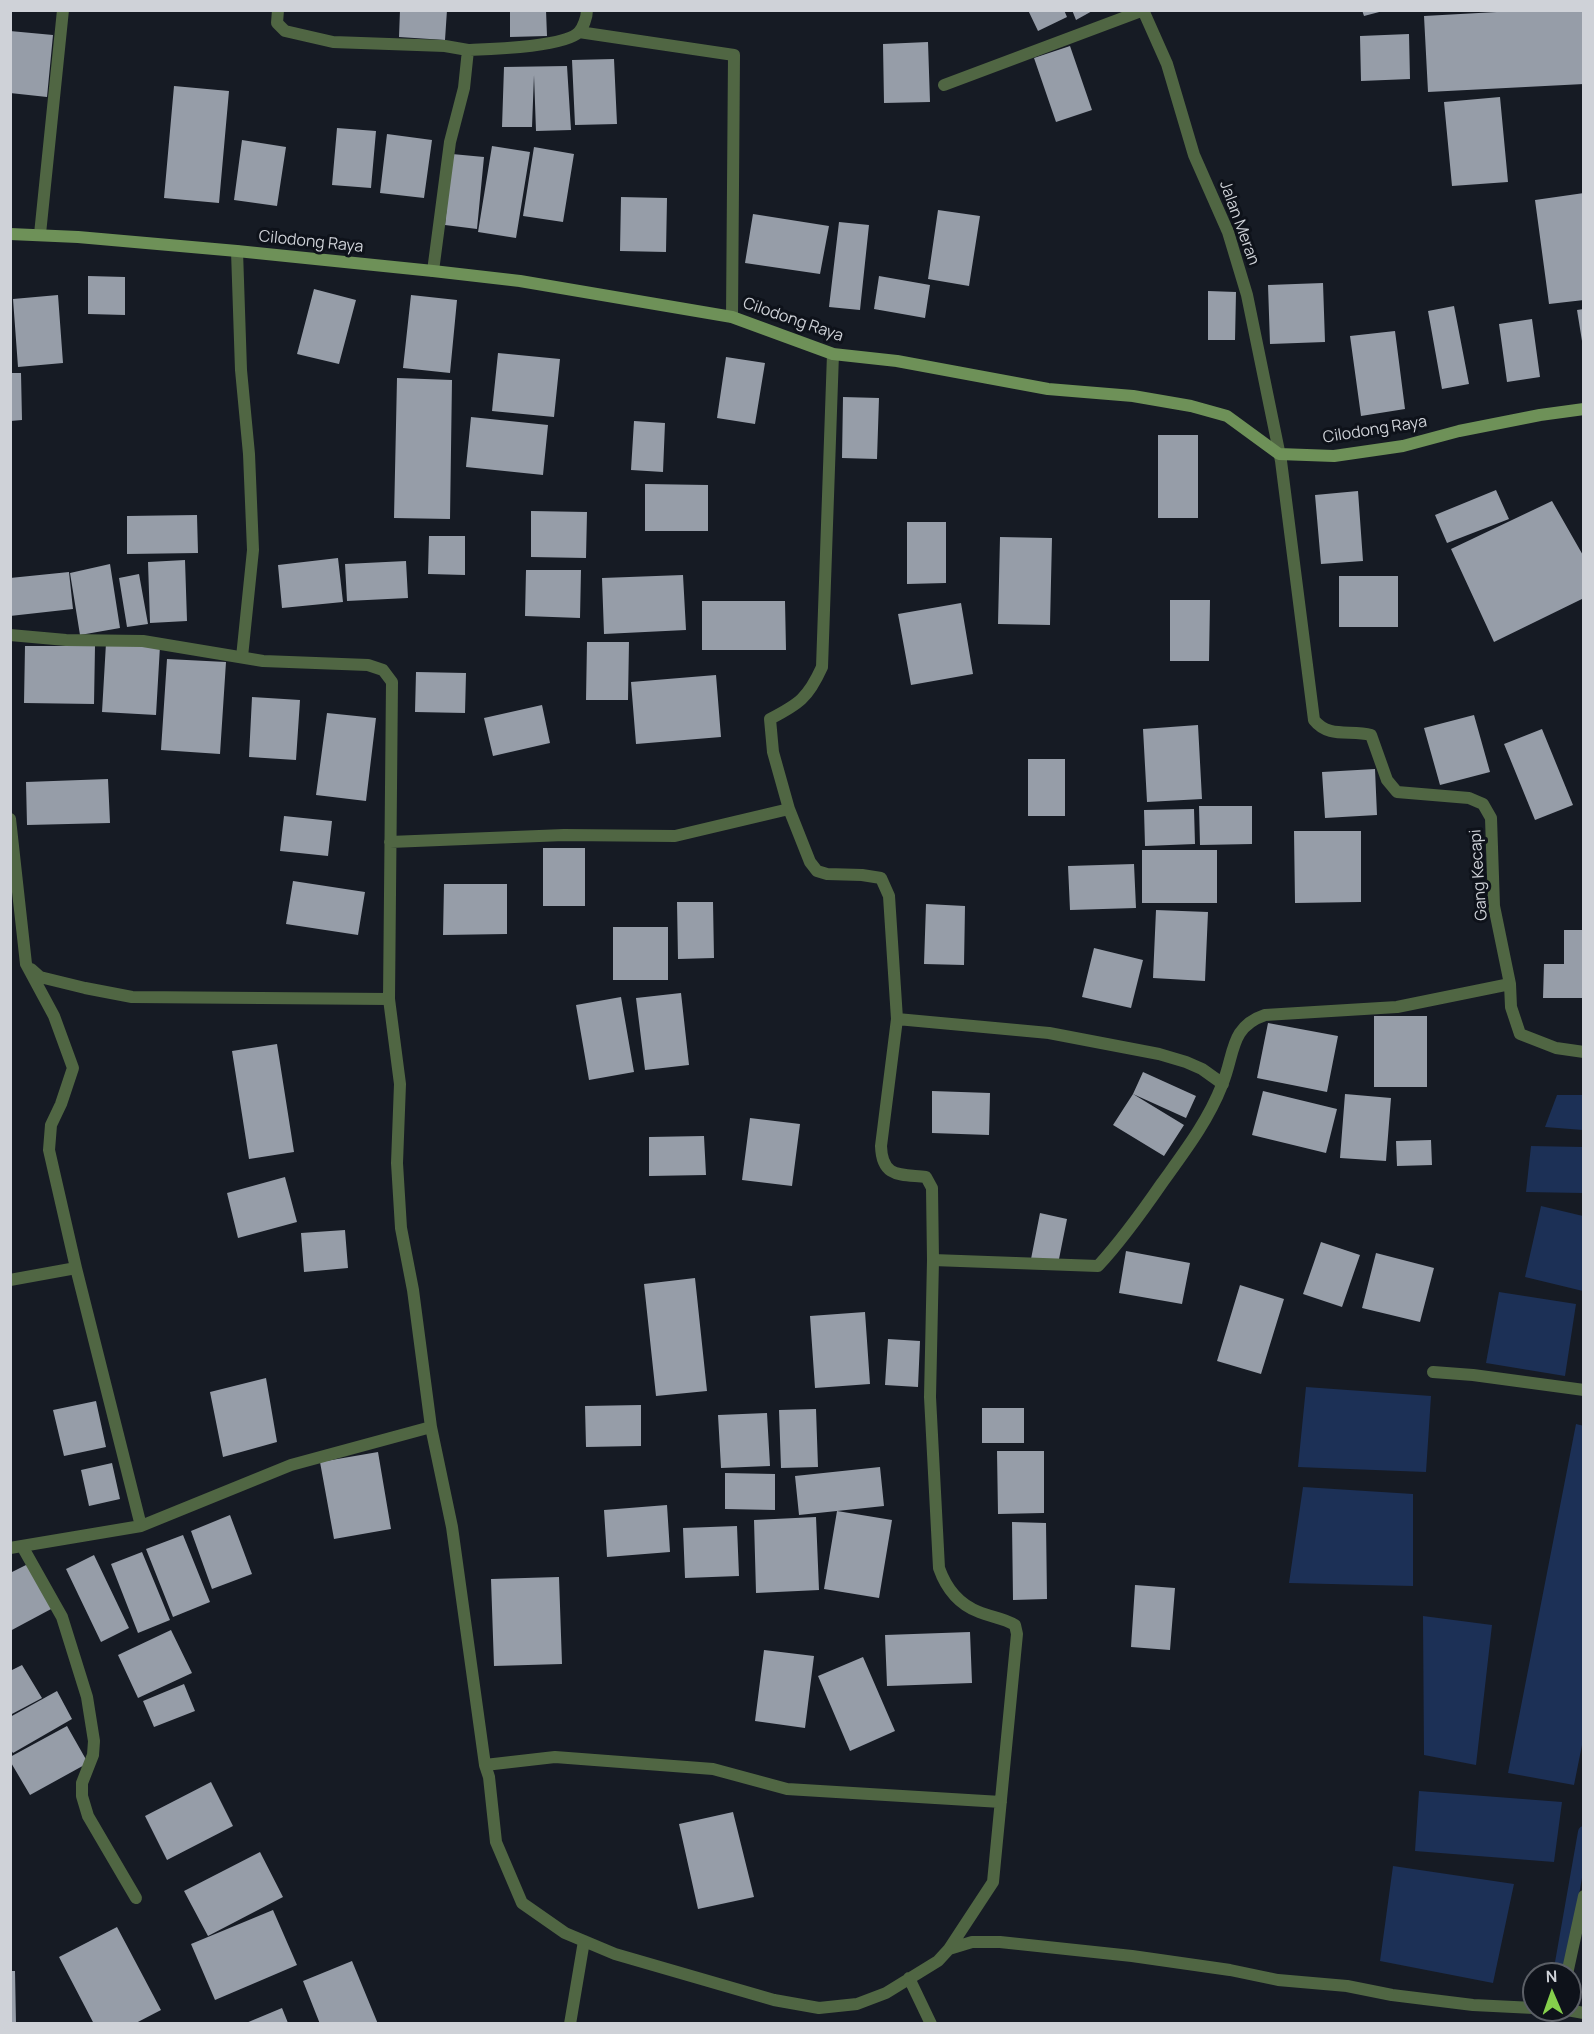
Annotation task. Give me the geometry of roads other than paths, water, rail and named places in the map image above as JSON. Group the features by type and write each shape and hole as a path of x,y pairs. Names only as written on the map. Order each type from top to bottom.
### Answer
{"street":[{"path":"40,234 63,10"},
{"path":"278,10 277,23 285,31 309,37 333,42 445,46 468,50 562,42 579,32 587,16 587,10"},
{"path":"944,85 1144,11"},
{"name":"Jalan Meran","path":"1144,11 1167,64 1194,155 1228,232 1247,295 1279,454"},
{"path":"579,32 734,56 732,317"},
{"path":"433,271 450,142 464,88 468,50"},
{"name":"Cilodong Raya","path":"10,234 40,234 237,251 520,281 732,317 832,354 897,361 1048,389 1133,396 1191,406 1227,416 1279,454 1345,455 1403,446 1459,431 1540,415 1584,409"},
{"path":"237,251 241,370 249,454 253,550 242,657"},
{"path":"10,635 66,640 144,641 263,661 368,665 383,670 392,682 389,999 400,1084 397,1163 400,1228 413,1290 431,1427 452,1527 485,1765 489,1777 496,1842 522,1903 565,1933 615,1954 763,1997 819,2008 857,2004 886,1993 938,1961 949,1949 993,1882 1017,1634 1015,1625 1008,1621 980,1613 963,1604 945,1585 939,1568 930,1397 932,1188 926,1177 899,1174 886,1167 881,1160 897,1019 889,896 881,878 827,874 817,871 810,862 789,809 773,752 770,718 796,705 813,687 822,667 832,354"},
{"name":"Gang Kecapi","path":"1279,454 1314,720 1320,728 1329,732 1355,732 1371,735 1387,780 1397,792 1469,798 1483,804 1491,818 1494,906 1510,984 1511,1008 1520,1034 1556,1048 1584,1052"},
{"path":"390,842 564,835 675,836 789,809"},
{"path":"10,819 26,964 54,1016 73,1068 51,1125 49,1150 76,1268 141,1526"},
{"path":"26,964 40,977 132,997 389,999"},
{"path":"933,1260 1098,1266 1119,1244 1201,1128 1223,1084 1233,1046 1243,1026 1251,1019 1265,1015 1397,1008 1510,984"},
{"path":"897,1019 1049,1033 1166,1056 1202,1070 1223,1084"},
{"path":"10,1280 76,1268"},
{"path":"1433,1372 1584,1390"},
{"path":"136,1898 88,1816 82,1796 82,1783 93,1755 94,1741 87,1697 62,1617 16,1547 141,1526 291,1465 431,1427"},
{"path":"485,1765 555,1757 713,1769 787,1789 1001,1802"},
{"path":"1570,1962 1584,1896"},
{"path":"570,2024 584,1941"},
{"path":"949,1949 972,1942 1000,1942 1132,1956 1230,1970 1278,1980 1347,1986 1403,1997 1484,2006 1522,2008"},
{"path":"909,1978 931,2024"}],"water":[{"path":"1557,1095 1583,1095 1583,1130 1545,1127"},
{"path":"1531,1146 1583,1147 1583,1193 1526,1192"},
{"path":"1541,1206 1583,1216 1583,1291 1525,1277"},
{"path":"1499,1292 1576,1304 1565,1376 1486,1363"},
{"path":"1306,1387 1431,1396 1426,1472 1298,1467"},
{"path":"1576,1424 1584,1426 1584,1735 1574,1785 1508,1773"},
{"path":"1303,1487 1413,1494 1413,1586 1289,1583"},
{"path":"1423,1616 1492,1625 1476,1765 1424,1755"},
{"path":"1419,1791 1562,1802 1554,1862 1415,1851"},
{"path":"1393,1866 1514,1884 1493,1983 1380,1961"}],"waterway":[{"path":"1561,1962 1584,1832"}]}
